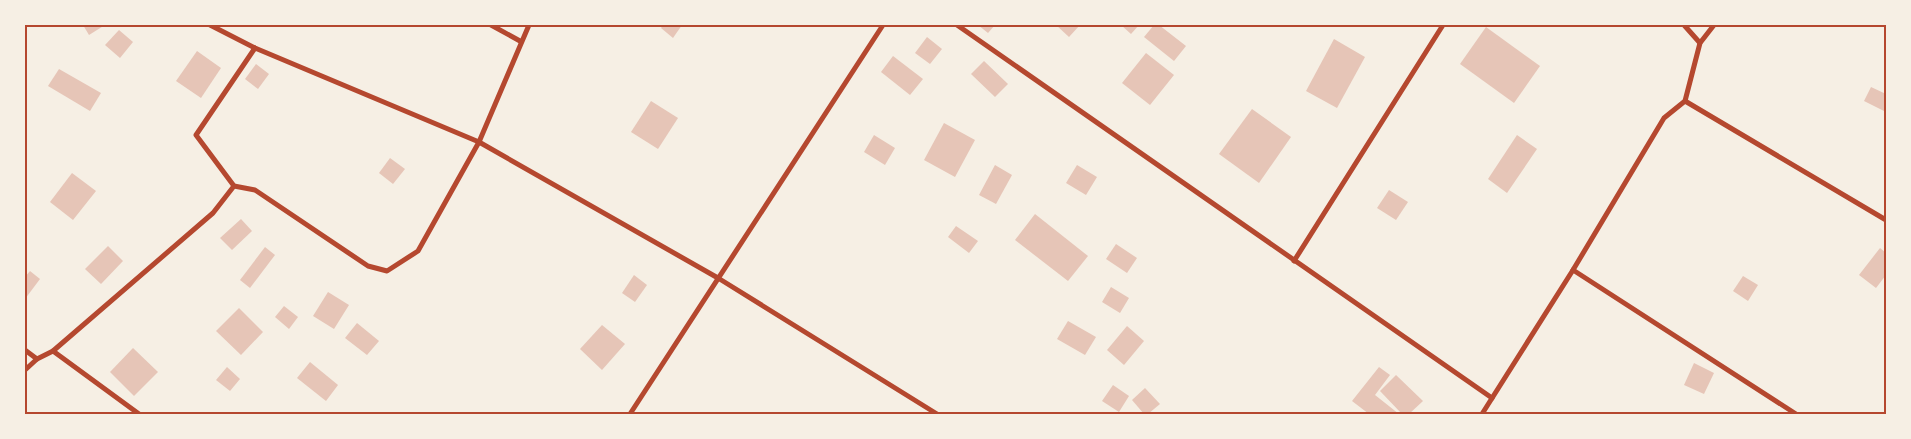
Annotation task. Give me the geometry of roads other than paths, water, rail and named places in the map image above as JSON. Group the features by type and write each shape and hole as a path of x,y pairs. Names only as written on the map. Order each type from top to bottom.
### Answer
{"street":[{"path":"210,25 255,48 479,142 718,278 937,414"},
{"path":"491,25 520,41"},
{"path":"255,48 196,135 234,186 255,190 368,266 387,271 418,251 479,142 520,41 529,25"},
{"path":"630,414 883,25"},
{"path":"957,25 1492,398"},
{"path":"1294,260 1442,25"},
{"path":"1684,25 1700,43"},
{"path":"1482,414 1573,270 1664,118 1685,101 1700,43 1714,25"},
{"path":"1685,101 1886,220"},
{"path":"25,370 37,359 53,350 213,212 234,186"},
{"path":"1573,270 1796,414"},
{"path":"25,350 37,359"},
{"path":"53,350 139,414"}]}
